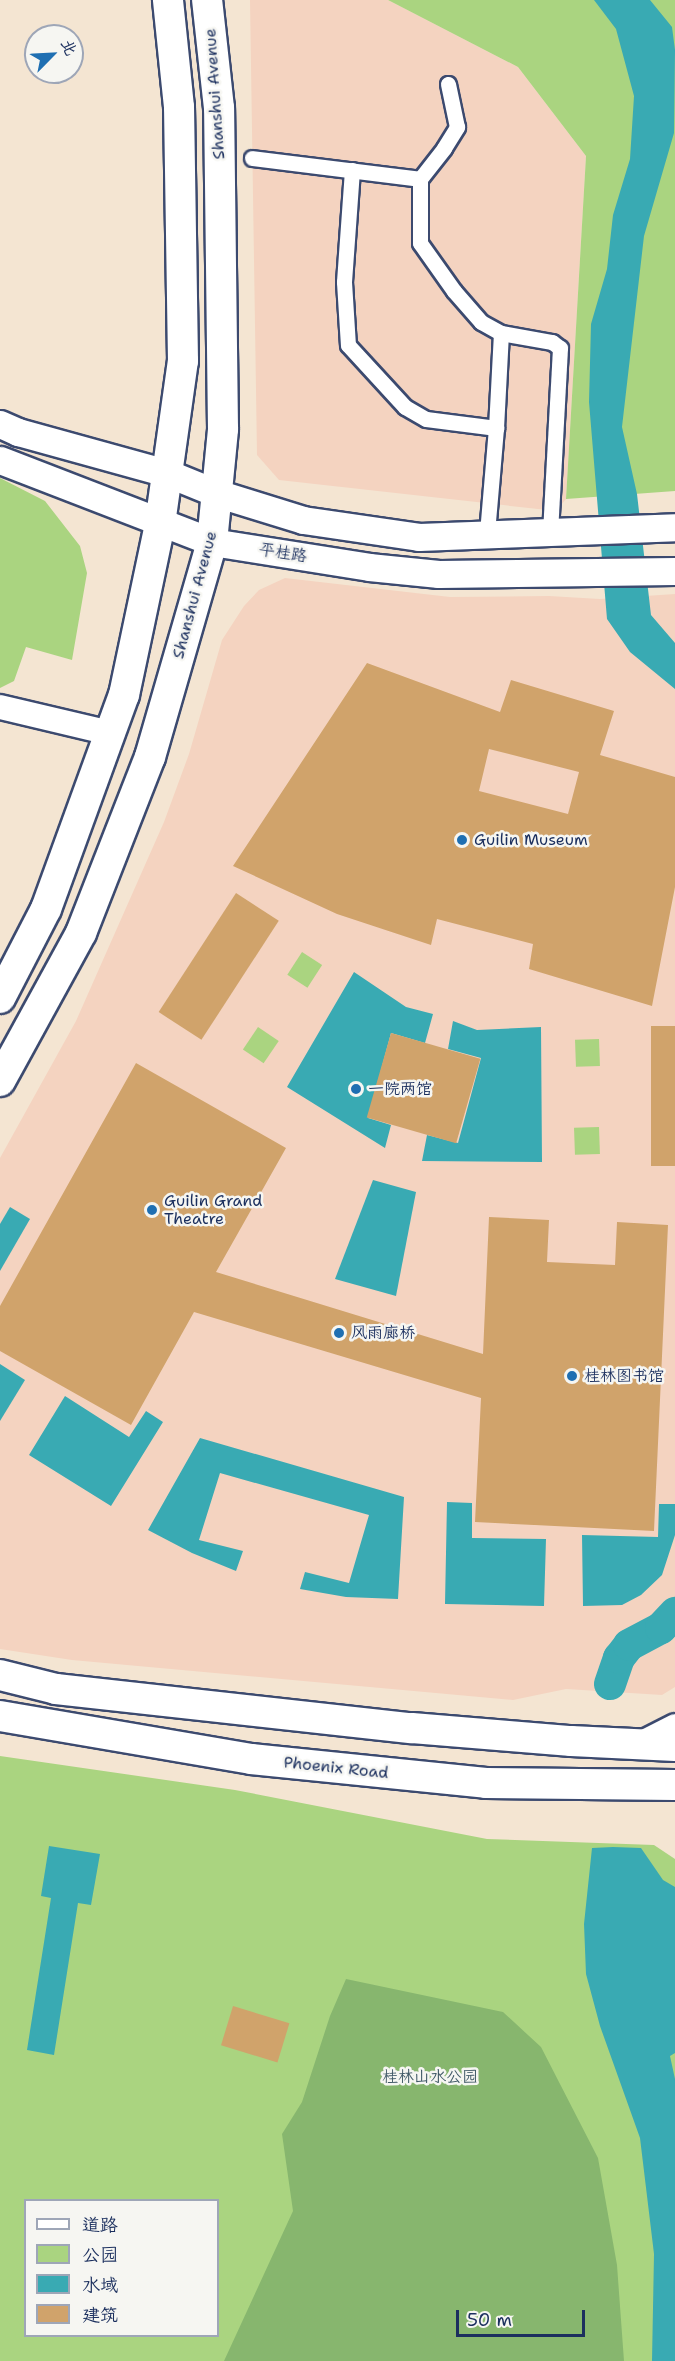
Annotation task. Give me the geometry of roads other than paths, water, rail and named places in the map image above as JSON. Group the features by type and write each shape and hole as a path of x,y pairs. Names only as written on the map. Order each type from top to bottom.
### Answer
{"main road":[{"path":"0,998 46,909 124,695 160,524 183,361 179,107 168,0"},
{"name":"Shanshui Avenue","path":"0,1081 81,933 90,911 150,757 212,542 223,429 219,108 207,0"},
{"path":"0,424 18,432 167,473 216,493 303,520 419,537 675,527"},
{"name":"平桂路","path":"0,459 160,524 212,542 369,567 440,574 675,571"},
{"path":"0,1675 57,1689 482,1735 675,1746"},
{"name":"Phoenix Road","path":"0,1716 221,1756 486,1783 675,1785"},
{"path":"642,1744 675,1727"},
{"path":"642,1785 675,1798"}],"street":[{"path":"448,84 457,127 420,179 420,243 435,267 481,322 501,333 552,342 560,348 550,532"},
{"path":"252,158 420,179"},
{"path":"352,170 344,282 348,345 405,407 426,419 496,428"},
{"path":"487,534 501,333"},
{"path":"0,706 110,733"}],"water":[{"path":"594,0 650,0 672,27 675,50 674,133 644,236 622,427 637,494 651,615 675,643 675,689 630,652 607,619 589,402 591,324 607,269 613,215 630,159 634,96 616,29"},
{"path":"354,972 406,1007 433,1014 425,1043 391,1033 368,1118 391,1125 385,1148 287,1087"},
{"path":"453,1021 477,1030 541,1027 542,1162 422,1161 427,1135 458,1143 481,1058 448,1049"},
{"path":"373,1180 416,1192 396,1296 335,1279"},
{"path":"10,1207 30,1219 0,1271 0,1224"},
{"path":"0,1364 25,1380 0,1421"},
{"path":"65,1396 129,1437 146,1411 163,1422 111,1506 29,1455"},
{"path":"200,1438 404,1497 398,1599 346,1597 300,1589 305,1572 349,1583 369,1515 220,1473 199,1540 243,1551 236,1571 192,1553 148,1530"},
{"path":"447,1502 472,1503 472,1538 546,1539 544,1606 445,1604"},
{"path":"659,1504 675,1504 675,1535 662,1575 641,1595 622,1605 583,1606 582,1535 658,1537"},
{"path":"49,1846 100,1854 91,1905 78,1903 54,2055 27,2050 51,1898 41,1896"},
{"path":"592,1848 641,1848 663,1880 675,1887 675,2053 670,2056 675,2079 675,2361 652,2361 654,2254 640,2138 600,2026 586,1974 584,1924"}],"waterway":[{"path":"610,1684 619,1658 629,1645 661,1628 675,1613"}],"place":[{"name":"Guilin Museum","path":"462,840"},
{"name":"一院两馆","path":"356,1089"},
{"name":"Guilin Grand Theatre","path":"152,1210"},
{"name":"风雨廊桥","path":"339,1333"},
{"name":"桂林图书馆","path":"572,1376"}],"park label":[{"name":"桂林山水公园","path":"430,2077"}]}
